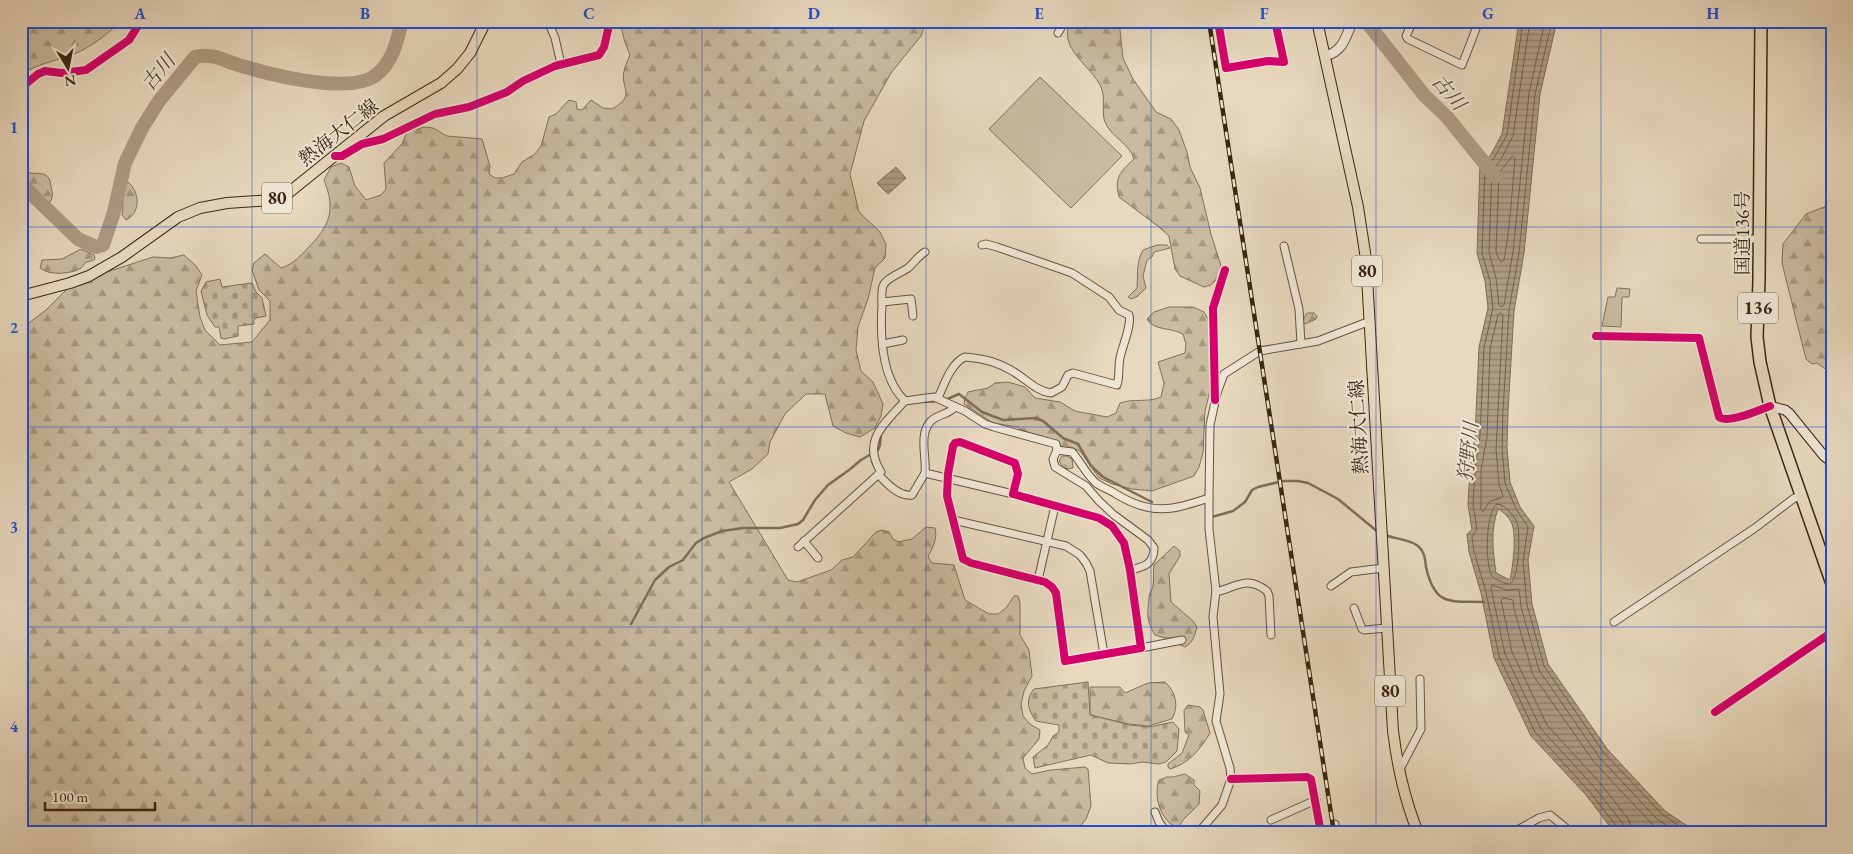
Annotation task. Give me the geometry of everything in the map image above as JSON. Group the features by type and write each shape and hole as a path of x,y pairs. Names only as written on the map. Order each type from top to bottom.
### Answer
{"highway":[{"name":"国道136号","path":"1761,21 1760,239 1757,337 1770,406 1832,584"}],"main road":[{"name":"熱海大仁線","path":"21,296 89,276 122,257 172,220 195,210 227,203 273,200 287,194 384,116 441,83 470,53 486,21"},
{"name":"熱海大仁線","path":"1317,21 1358,207 1366,259 1393,731 1398,772 1418,833"},
{"path":"1325,56 1340,48 1353,21"},
{"path":"1770,406 1789,413 1832,462"}],"street":[{"path":"21,88 38,74 45,71 62,73 86,70 129,40 141,21"},
{"path":"548,21 556,38 561,64"},
{"path":"335,156 342,156 362,144 383,139 435,114 469,107 507,92 529,78 561,64 599,55 604,47 610,21"},
{"path":"1058,32 1065,21"},
{"path":"1218,21 1226,68 1268,61 1284,62 1275,21"},
{"path":"1413,21 1406,36 1408,39 1462,65 1479,21"},
{"path":"1701,240 1760,239"},
{"path":"938,398 956,365 960,359 965,357 1000,365 1011,370 1038,389 1050,393 1062,387 1068,375 1073,373 1116,385 1119,378 1118,365 1129,323 1129,315 1119,310 1109,297 1072,273 986,244 982,245"},
{"path":"1284,246 1299,309 1301,344"},
{"path":"905,401 896,390 888,375 883,344 882,302 884,284 909,267 925,252"},
{"path":"1215,400 1213,308 1225,270"},
{"path":"882,302 911,299 913,316"},
{"path":"1198,833 1222,805 1231,779 1230,768 1216,721 1220,694 1213,617 1216,592 1209,498 1210,425 1222,378 1228,371 1260,351 1319,340 1370,321"},
{"path":"1596,336 1699,338 1719,417 1732,419 1770,406"},
{"path":"883,344 903,340"},
{"path":"798,547 880,472 873,454 873,442 884,425 905,401 928,397 938,398 994,427 1056,444 1057,450 1052,459 1055,467 1086,486 1104,506 1148,540 1154,548 1153,558 1150,562 1145,566 1130,570"},
{"path":"878,474 889,486 902,494 910,496 925,473 926,461 923,448 928,425 932,420 950,412 955,407"},
{"path":"1013,494 1018,474 1015,463 966,443 955,443 948,479 947,496 963,559 971,563 1045,582 1052,587 1056,593 1065,661 1182,640"},
{"path":"1057,450 1072,452 1095,482 1126,501 1141,507 1166,509 1185,506 1209,498"},
{"path":"925,473 1072,509 1099,518 1112,526 1124,543 1130,570 1141,648"},
{"path":"1614,622 1801,495"},
{"path":"1038,580 1055,506"},
{"path":"953,520 1066,546 1073,550 1086,563 1092,578 1104,654"},
{"path":"804,541 818,558"},
{"path":"1331,586 1351,572 1383,568"},
{"path":"1216,592 1237,584 1252,582 1267,590 1271,635"},
{"path":"1354,608 1362,629 1387,628"},
{"path":"1715,712 1832,632"},
{"path":"1398,772 1421,729 1420,679"},
{"path":"1231,779 1307,777 1311,779 1321,833"},
{"path":"1271,820 1316,800"},
{"path":"1155,812 1167,833"},
{"path":"1512,833 1539,818 1550,815 1572,833"},
{"path":"1336,824 1337,833"}],"green space":[{"path":"21,21 121,21 105,36 85,49 39,65 21,75"},
{"path":"620,21 926,21 921,36 891,73 864,121 850,174 859,212 880,232 886,244 885,258 875,268 868,299 858,327 856,350 861,371 873,382 883,404 881,416 875,428 860,437 846,433 833,426 825,394 806,394 785,414 770,442 768,454 752,469 729,482 788,580 797,582 831,570 842,560 853,557 876,532 882,530 889,532 893,539 898,542 912,539 926,527 935,528 936,532 928,557 932,563 954,565 965,600 989,614 998,614 1006,608 1014,596 1018,596 1020,603 1020,635 1029,650 1032,676 1024,691 1021,704 1023,716 1030,724 1040,730 1039,739 1023,758 1025,768 1032,774 1051,770 1085,767 1088,769 1091,806 1086,819 1075,833 21,833 21,329 46,310 68,288 85,279 153,257 170,258 184,255 196,266 202,275 196,291 200,317 205,330 220,345 252,342 270,320 270,301 259,290 252,270 254,263 265,254 281,268 290,264 316,239 329,216 330,200 324,180 331,167 341,163 349,167 355,186 366,200 381,195 386,189 384,163 402,144 407,132 424,127 433,128 447,136 482,139 490,166 489,174 495,178 502,178 514,174 522,162 535,154 541,146 549,117 556,114 569,100 576,102 577,109 582,110 591,100 603,108 612,109 624,100 626,91 623,77 630,55"},
{"path":"1071,21 1119,21 1123,58 1133,79 1156,112 1171,119 1179,130 1190,167 1200,188 1221,266 1220,276 1211,285 1204,287 1180,276 1175,269 1169,236 1119,197 1117,185 1119,176 1134,159 1129,149 1105,122 1101,87 1097,79 1077,56 1068,40"},
{"path":"1040,77 1122,156 1071,208 989,129"},
{"path":"21,170 47,176 50,180 52,193 50,202 38,196 21,180"},
{"path":"128,182 135,191 137,202 134,213 126,220 122,215 122,193"},
{"path":"1832,204 1832,374 1817,363 1812,364 1806,359 1782,263 1783,244 1806,214"},
{"path":"1157,245 1167,245 1170,248 1154,252 1152,257 1147,260 1143,276 1146,288 1138,296 1131,299 1128,297 1137,288 1139,259 1143,250"},
{"path":"81,249 94,255 95,259 77,270 55,273 44,271 40,268 42,260 62,259"},
{"path":"220,279 222,287 252,283 256,292 262,298 266,316 256,318 254,324 238,326 238,336 224,339 221,338 219,327 215,327 207,315 201,291 206,282"},
{"path":"1617,288 1630,289 1629,297 1622,297 1621,327 1602,326 1608,297 1615,297"},
{"path":"1169,307 1193,307 1204,312 1210,322 1212,383 1205,411 1203,453 1194,476 1152,491 1112,484 1099,478 1080,451 1071,447 1060,448 1043,444 1018,427 993,423 964,404 968,392 988,388 995,383 1008,382 1025,387 1035,398 1060,402 1075,411 1107,417 1116,413 1120,403 1151,400 1161,397 1164,383 1158,362 1185,353 1186,344 1183,334 1158,327 1147,319 1154,312"},
{"path":"1308,313 1314,313 1317,316 1316,319 1305,324 1303,321"},
{"path":"1062,456 1072,459 1073,468 1065,469 1059,461"},
{"path":"1174,546 1180,551 1180,556 1169,574 1171,602 1193,621 1197,627 1192,641 1185,647 1178,644 1173,638 1155,635 1148,616 1154,565"},
{"path":"1088,682 1090,715 1130,725 1149,727 1173,722 1179,729 1177,751 1166,762 1159,764 1142,762 1131,764 1108,763 1091,755 1035,768 1033,757 1048,745 1053,736 1059,732 1059,725 1036,721 1029,705 1031,693 1034,689"},
{"path":"1165,682 1172,690 1176,704 1172,719 1148,726 1129,724 1090,715 1090,687 1120,687 1125,693 1148,683"},
{"path":"1188,705 1200,707 1203,710 1210,733 1188,760 1170,769 1168,764 1182,753 1189,735 1185,732 1184,710"},
{"path":"1185,774 1194,780 1194,785 1200,791 1199,804 1183,820 1178,828 1172,825 1163,815 1158,801 1157,787 1159,780"}],"water":[{"path":"1519,21 1557,21 1540,94 1524,253 1514,311 1507,448 1510,482 1520,507 1534,526 1528,560 1532,604 1548,664 1608,750 1665,811 1698,833 1615,833 1586,795 1531,736 1494,658 1481,593 1469,552 1467,534 1472,530 1468,504 1470,469 1475,436 1479,347 1488,308 1485,281 1477,253 1480,164 1490,156 1502,134","holes":["1498,509 1505,514 1513,527 1514,547 1510,580 1496,573 1493,533"]},
{"path":"896,167 906,178 888,194 877,183"}],"waterway":[{"name":"古川","path":"21,184 78,239 96,247 103,245 114,212 125,163 142,128 159,101 195,57 213,57 255,70 310,81 330,83 364,81 376,75 387,64 394,51 402,21"},
{"name":"古川","path":"1366,21 1424,95 1447,117 1495,176"},
{"path":"945,400 959,394 982,412 1003,420 1036,418 1043,421 1063,438 1078,444 1091,466 1103,477 1152,502"},
{"path":"923,402 940,401"},
{"path":"631,624 655,580 669,567 683,560 696,543 704,538 722,531 743,528 780,528 798,524 803,520 815,500 828,485 861,460 878,450 881,434 893,418"},
{"path":"1212,517 1233,511 1245,502 1252,490 1258,487 1283,481 1298,481 1308,483 1338,499 1378,532"},
{"path":"1385,535 1410,542 1420,548 1430,580 1439,595 1453,601 1484,602"}],"railway":[{"path":"1209,21 1334,833"}],"cycle path":[{"path":"21,88 38,74 45,71 62,73 86,70 129,40 141,21"},
{"path":"335,156 342,156 362,144 383,139 435,114 469,107 507,92 523,81 555,66 599,55 604,47 610,21"},
{"path":"1218,21 1226,68 1268,61 1284,62 1275,21"},
{"path":"1215,400 1213,308 1225,270"},
{"path":"1596,336 1699,338 1719,417 1724,419 1737,418 1770,406"},
{"path":"960,442 1015,463 1018,474 1013,494 1099,518 1112,526 1124,543 1130,570 1141,648 1065,661 1056,593 1052,587 1045,582 971,563 963,559 947,496 948,474 953,446 955,443 960,442"},
{"path":"1715,712 1832,632"},
{"path":"1231,779 1307,777 1311,779 1321,833"}],"water label":[{"name":"狩野川","path":"1468,452"}]}
